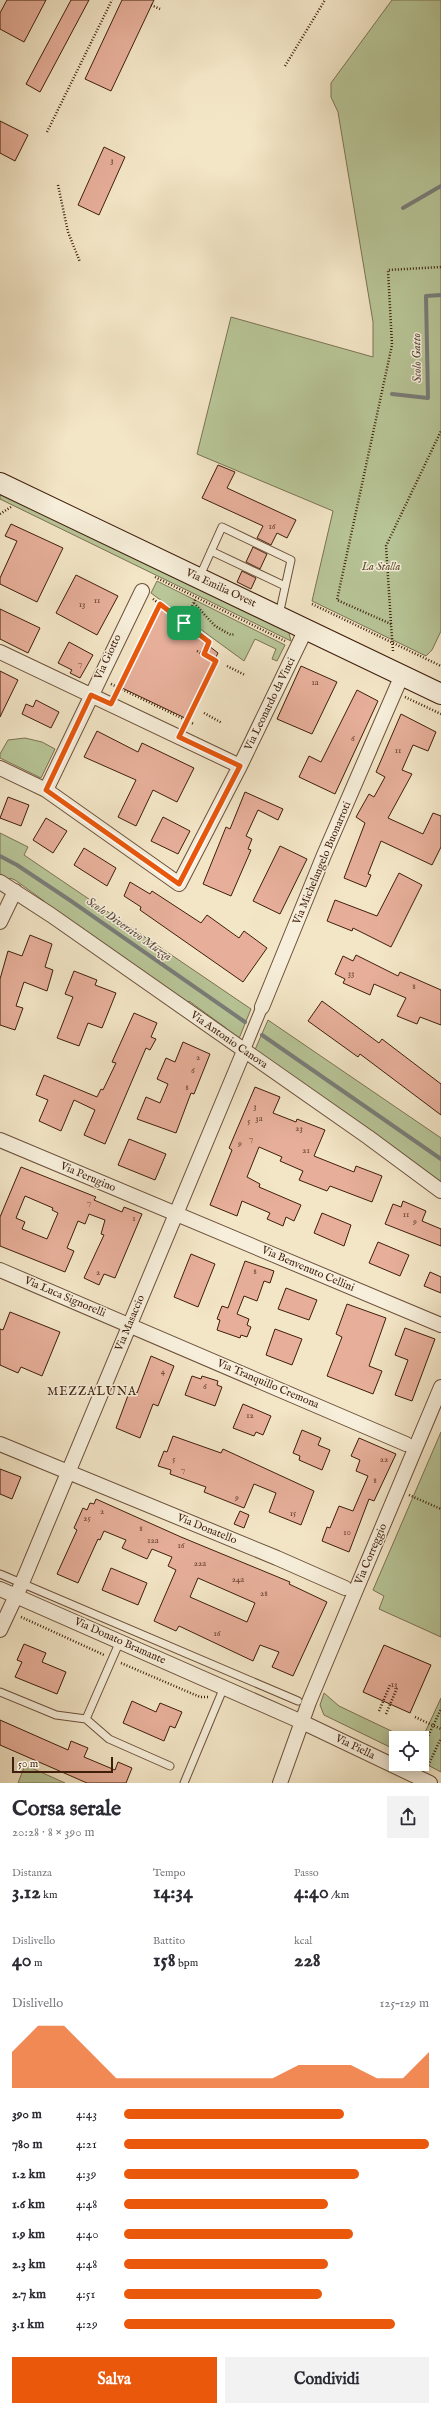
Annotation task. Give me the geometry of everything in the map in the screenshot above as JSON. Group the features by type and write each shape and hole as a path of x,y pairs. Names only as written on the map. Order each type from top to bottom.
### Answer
{"main road":[{"name":"Via Emilia Ovest","path":"0,483 441,694"}],"street":[{"name":"Via Giotto","path":"46,790 98,678 142,591"},
{"name":"Via Leonardo da Vinci","path":"46,790 179,884 240,766 306,630"},
{"path":"0,652 240,766"},
{"name":"Via Michelangelo Buonarroti","path":"244,1051 321,861 402,676"},
{"path":"0,768 46,790"},
{"name":"Via Antonio Canova","path":"0,882 244,1051 441,1191"},
{"path":"0,922 15,891"},
{"name":"Via Masaccio","path":"19,1589 244,1051"},
{"name":"Via Perugino","path":"0,1140 176,1214"},
{"name":"Via Benvenuto Cellini","path":"176,1214 441,1325"},
{"name":"Via Luca Signorelli","path":"0,1270 129,1324"},
{"name":"Via Tranquillo Cremona","path":"129,1324 406,1444"},
{"name":"Via Correggio","path":"280,1783 302,1722 398,1489 438,1403 441,1387"},
{"name":"Via Donatello","path":"0,1444 277,1558 345,1588"},
{"name":"Via Donato Bramante","path":"0,1589 19,1589 120,1641 302,1722"},
{"path":"0,1630 19,1589"},
{"name":"Via Piella","path":"302,1722 426,1781"}],"lane":[{"path":"199,578 222,527 291,560 280,616"},
{"path":"211,551 285,586"},
{"path":"0,1574 19,1589 139,1632 298,1701"},
{"path":"134,1647 139,1632"},
{"path":"86,1719 120,1641"},
{"path":"184,1783 224,1687"},
{"path":"0,1692 56,1715 86,1719 109,1739 170,1766"}],"path":[{"path":"47,132 112,0"},
{"path":"285,66 325,0"},
{"path":"151,5 160,10"},
{"path":"58,185 68,232 80,262"},
{"path":"391,624 337,600 392,346 388,270 441,267"},
{"path":"393,651 386,546 441,431"},
{"path":"5,504 18,510"},
{"path":"0,514 11,507"},
{"path":"149,574 287,642"},
{"path":"142,591 209,642 204,654"},
{"path":"184,624 196,598"},
{"path":"194,603 215,626 231,635 235,634"},
{"path":"111,704 160,604"},
{"path":"312,604 441,666"},
{"path":"179,737 217,661 197,651"},
{"path":"227,666 245,675"},
{"path":"98,678 194,724"},
{"path":"204,714 222,723"},
{"path":"398,1489 441,1510"},
{"path":"379,1711 389,1686 396,1689 386,1714"},
{"path":"429,1735 441,1709"},
{"path":"415,1717 441,1729"},
{"path":"426,1781 441,1738"}],"green space":[{"name":"La Stalla","path":"392,0 441,0 441,631 432,650 426,656 312,601 333,511 197,454 231,317 373,357 373,322 338,112 331,97 331,83"},
{"path":"0,491 288,629 291,641 0,499"},
{"path":"157,581 285,645 277,661 272,659 276,649 255,639 244,661 151,593"},
{"path":"25,738 42,742 55,749 41,778 0,758 0,754 8,740"},
{"path":"0,833 28,847 24,855 251,1009 238,1041 231,1036 226,1028 189,1001 186,1005 42,904 44,901 15,880 10,878 8,882 0,879"},
{"path":"268,1020 441,1138 441,1184 254,1052"},
{"path":"441,1432 441,1637 379,1609 384,1596 373,1590"},
{"path":"324,1693 339,1706 391,1731 389,1731 389,1747 324,1715 320,1705"},
{"path":"441,1698 441,1772 429,1766 429,1731 426,1731"},
{"path":"25,1765 65,1783 18,1783"}],"building":[{"path":"7,0 46,0 24,42 0,29 0,13"},
{"path":"71,0 89,0 40,92 26,84"},
{"path":"122,0 154,0 111,91 85,79"},
{"path":"0,121 28,135 15,161 0,153"},
{"path":"104,147 125,157 99,215 78,205"},
{"path":"218,465 235,472 227,488 296,520 287,538 277,533 271,545 257,538 263,526 202,498"},
{"path":"11,524 63,548 37,602 0,584 0,578 17,541 5,536"},
{"path":"253,547 267,554 260,569 246,562"},
{"path":"242,571 256,578 251,589 237,582"},
{"path":"76,575 118,596 97,635 56,613"},
{"path":"160,608 218,653 185,718 120,687"},
{"path":"0,609 40,628 28,653 0,639"},
{"path":"69,642 93,655 80,678 70,673 72,670 58,663"},
{"path":"301,666 337,682 312,734 277,719"},
{"path":"0,671 18,680 0,717"},
{"path":"357,690 378,701 335,794 299,777 309,756 321,762"},
{"path":"36,700 59,712 51,728 22,714 26,704 33,707"},
{"path":"401,714 436,732 428,751 413,745 402,770 412,774 388,818 423,834 433,813 441,816 441,847 432,865 381,841 368,874 371,875 366,887 344,878 365,823 356,817 369,794 374,797 385,777 376,772"},
{"path":"97,731 138,752 142,743 194,768 177,802 153,790 136,826 118,817 136,780 84,757"},
{"path":"245,792 283,809 278,820 258,810 246,836 252,839 248,849 251,850 231,896 203,884 226,827 230,829"},
{"path":"8,797 29,805 21,826 0,818"},
{"path":"163,817 190,831 178,854 151,841"},
{"path":"46,818 67,831 53,853 33,840"},
{"path":"280,846 307,859 280,914 253,901"},
{"path":"84,848 116,868 107,886 74,865"},
{"path":"399,873 422,885 391,947 353,928 352,931 327,921 335,900 377,916"},
{"path":"130,882 150,894 152,891 201,923 207,915 239,938 244,931 267,948 243,982 140,910 141,907 124,896"},
{"path":"30,935 52,944 45,967 53,970 47,991 24,982 16,1006 23,1008 15,1030 0,1025 0,979 8,951 22,956"},
{"path":"356,955 398,976 400,972 441,990 441,1025 420,1017 417,1024 397,1016 406,998 374,984 370,995 343,983 345,979 335,974 343,956 353,961"},
{"path":"74,971 97,980 95,985 116,993 102,1028 88,1023 79,1046 57,1038 73,997 65,994"},
{"path":"322,1001 379,1043 382,1039 441,1084 441,1115 360,1054 358,1057 308,1021"},
{"path":"134,1013 157,1023 151,1037 156,1039 150,1050 146,1048 105,1144 84,1135 95,1110 74,1100 61,1131 39,1121 48,1100 36,1095 44,1075 97,1097 101,1089 103,1090 116,1063 112,1062"},
{"path":"183,1042 210,1054 194,1094 191,1093 176,1133 137,1119 146,1097 160,1103 168,1084 157,1079 166,1058 175,1062"},
{"path":"255,1087 280,1097 273,1113 296,1122 297,1119 325,1130 314,1156 354,1172 356,1166 382,1176 372,1202 330,1186 327,1191 299,1180 303,1171 280,1161 282,1157 259,1147 247,1177 260,1184 259,1187 301,1205 294,1221 286,1217 283,1226 267,1219 270,1213 242,1201 237,1216 210,1205 232,1150 229,1148"},
{"path":"129,1139 166,1154 155,1180 118,1165"},
{"path":"21,1167 96,1197 94,1200 122,1212 124,1207 142,1214 115,1278 104,1274 99,1285 84,1278 104,1235 101,1234 105,1220 89,1214 85,1224 78,1221 67,1248 74,1251 65,1272 0,1246 0,1217","holes":["25,1196 53,1208 52,1210 58,1213 47,1239 22,1229 25,1222 16,1218"]},
{"path":"403,1201 426,1211 422,1221 441,1229 441,1246 385,1224 393,1204 401,1207"},
{"path":"322,1213 351,1225 344,1246 314,1233"},
{"path":"378,1242 409,1255 400,1276 369,1263"},
{"path":"191,1254 215,1264 198,1307 174,1297"},
{"path":"245,1261 274,1271 270,1283 264,1281 257,1301 244,1296 237,1314 249,1319 247,1325 251,1327 247,1337 241,1335 240,1338 217,1330 220,1320 217,1319 222,1306 228,1308"},
{"path":"430,1272 441,1277 441,1293 424,1286"},
{"path":"286,1288 317,1300 309,1320 278,1309"},
{"path":"347,1304 386,1318 369,1366 382,1371 373,1394 327,1376 342,1337 336,1334"},
{"path":"10,1312 60,1332 42,1376 21,1367 18,1373 0,1365 0,1329 3,1330"},
{"path":"405,1328 435,1339 412,1401 395,1395 408,1360 395,1355"},
{"path":"275,1329 302,1339 292,1365 266,1355"},
{"path":"151,1356 174,1366 158,1406 153,1404 140,1438 116,1428 130,1390 137,1393"},
{"path":"192,1376 201,1379 202,1376 218,1381 217,1385 222,1387 215,1406 185,1395"},
{"path":"243,1404 271,1416 263,1435 256,1432 254,1436 233,1428"},
{"path":"302,1430 321,1438 318,1445 330,1450 322,1470 299,1460 300,1456 293,1453"},
{"path":"173,1436 221,1453 223,1449 314,1491 301,1525 269,1512 276,1493 254,1484 244,1508 204,1492 206,1487 170,1474 171,1470 158,1466 164,1451 167,1452"},
{"path":"359,1438 396,1454 374,1501 369,1499 349,1552 322,1541 327,1527 330,1528 339,1506 353,1511 368,1476 356,1471 360,1460 351,1456"},
{"path":"0,1469 21,1477 12,1499 0,1494"},
{"path":"96,1499 181,1537 290,1582 289,1584 327,1602 293,1676 272,1667 279,1652 260,1645 253,1661 179,1626 176,1631 154,1621 176,1570 168,1566 172,1557 152,1549 147,1559 122,1548 126,1540 104,1531 100,1540 98,1539 78,1583 57,1574 77,1530 74,1528 83,1508 87,1510 90,1503 94,1504","holes":["198,1578 255,1603 247,1622 190,1597"]},
{"path":"240,1511 249,1515 244,1528 234,1524"},
{"path":"111,1568 147,1583 138,1605 102,1590"},
{"path":"24,1644 46,1653 42,1662 66,1672 57,1694 15,1677 22,1662 17,1660"},
{"path":"384,1645 431,1665 410,1713 363,1692"},
{"path":"132,1701 156,1712 160,1703 182,1712 175,1728 170,1726 164,1741 123,1723"},
{"path":"0,1720 68,1750 71,1741 88,1748 84,1757 115,1770 118,1762 132,1768 126,1783 87,1783 0,1745"}],"waterway":[{"path":"403,208 441,186"},
{"name":"Scolo Gatto","path":"392,394 428,398 426,296 441,295"},
{"name":"Scolo Diversivo Muzza","path":"0,856 17,865 71,901 245,1022"},
{"name":"Scolo Diversivo Muzza","path":"262,1035 441,1159"}],"district":[{"name":"MEZZALUNA","path":"92,1391"}],"route":[{"path":"160,604 184,623 209,642 204,654 216,661 179,737 240,766 179,884 46,790 91,695 111,704 160,604"}]}
